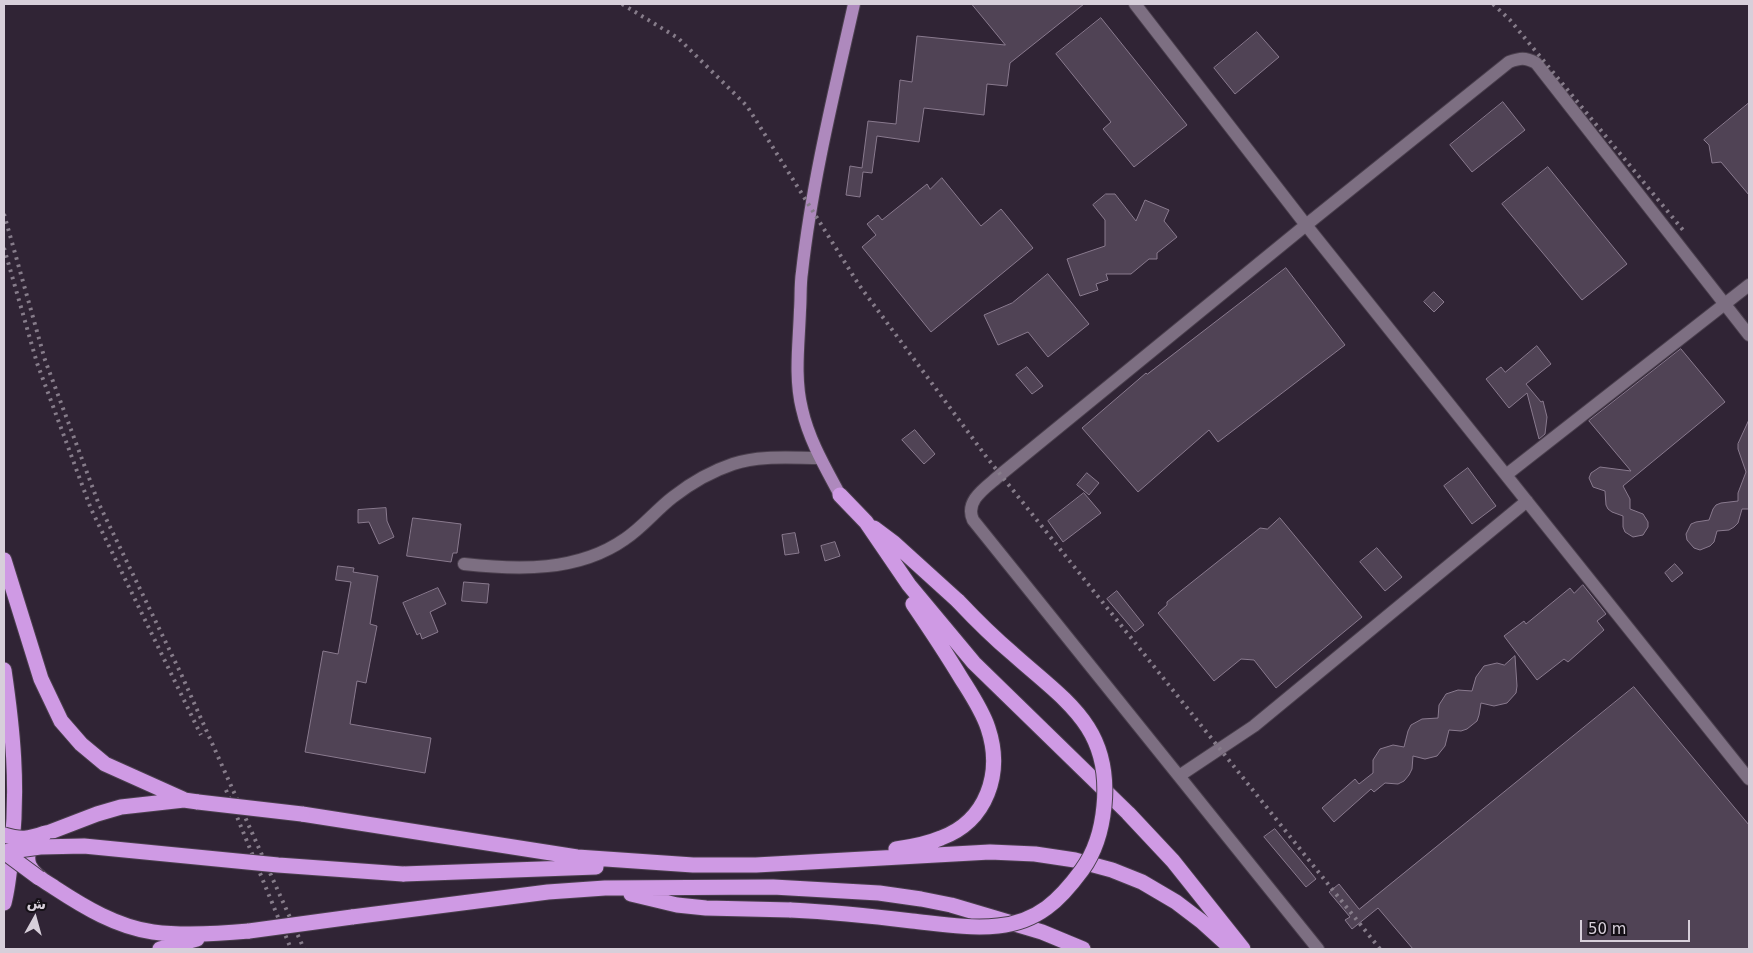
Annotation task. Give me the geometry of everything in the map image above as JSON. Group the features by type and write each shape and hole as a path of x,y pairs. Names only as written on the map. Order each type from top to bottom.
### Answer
{"highway":[{"path":"840,495 866,522 909,585 968,657 1128,813 1185,876 1243,949"},
{"path":"826,861 906,848 942,838 966,824 982,806 992,781 994,752 988,728 977,705 931,631 840,495"},
{"path":"605,888 677,905 696,907 841,913 970,927 999,926 1022,921 1041,913 1061,898 1085,866 1096,844 1103,817 1106,786 1096,741 1086,723 1077,711 1010,652 958,601 888,538 866,522"},
{"path":"4,560 40,679 61,721 81,744 105,764 191,801"},
{"path":"4,670 16,775 15,811 8,888 4,903"},
{"path":"4,835 20,839 30,838 121,807 191,801 302,814 577,857 693,865"},
{"path":"39,878 30,866 28,851 37,838 46,833"},
{"path":"4,852 40,847 84,846 278,865 403,874 693,865 756,865 990,852 1035,854 1075,860 1112,870 1142,882 1176,902 1201,921 1232,949"},
{"path":"4,852 82,906 116,922 151,931 180,934 215,934 249,931 548,892 605,888 773,887 879,893 921,899 976,912 1042,932 1082,949"},
{"path":"160,949 215,934"}],"main road":[{"path":"840,495 820,458 805,423 799,389 798,354 801,274 811,208 827,123 854,4"}],"lane":[{"path":"1135,4 1306,224 1749,779"},
{"path":"1318,949 973,520 970,507 973,500 1000,475 1306,224 1509,62 1519,58 1527,58 1536,63 1749,335"},
{"path":"1506,475 1749,285"},
{"path":"464,564 497,568 540,568 592,557 625,539 674,496 713,472 735,464 760,459 820,458"},
{"path":"1179,776 1254,726 1527,501"}],"building":[{"path":"972,4 1084,4 1010,63 1007,86 987,84 984,115 924,108 919,142 877,136 872,173 863,172 860,197 846,195 850,166 862,168 868,121 896,124 900,80 912,82 917,36 1005,45"},
{"path":"1101,18 1187,125 1134,167 1103,129 1111,122 1056,54"},
{"path":"1257,32 1279,57 1235,94 1214,68"},
{"path":"1503,102 1525,130 1472,172 1450,145"},
{"path":"1749,103 1749,195 1721,162 1712,163 1709,145 1704,140"},
{"path":"1548,167 1627,264 1582,300 1502,204"},
{"path":"942,178 981,226 1001,209 1033,248 931,332 862,247 876,235 867,224 878,215 882,220 927,184 930,189"},
{"path":"1106,194 1115,194 1136,221 1145,200 1169,210 1164,221 1177,237 1157,253 1157,259 1149,259 1131,274 1106,274 1108,280 1096,284 1098,290 1080,296 1067,259 1105,246 1105,220 1093,205"},
{"path":"1286,268 1345,345 1218,442 1209,430 1138,492 1082,428 1146,373"},
{"path":"1048,274 1089,324 1048,357 1028,332 998,345 984,315 1012,303"},
{"path":"1434,292 1444,302 1434,312 1424,302"},
{"path":"1537,346 1551,364 1526,384 1541,402 1543,401 1547,417 1545,434 1539,439 1527,393 1509,408 1486,379 1501,367 1505,372"},
{"path":"1681,349 1725,402 1623,486 1630,499 1630,509 1643,514 1648,522 1648,527 1643,535 1633,537 1625,532 1623,516 1608,509 1605,491 1593,487 1589,478 1591,473 1600,467 1631,471 1589,421"},
{"path":"1027,367 1043,386 1032,394 1016,375"},
{"path":"1749,420 1749,509 1742,509 1738,523 1734,527 1729,530 1717,531 1714,542 1710,546 1700,550 1694,548 1687,540 1686,534 1691,524 1709,520 1716,505 1738,501 1738,493 1746,472 1738,444"},
{"path":"915,430 935,454 924,464 902,440"},
{"path":"1468,468 1496,506 1472,524 1444,486"},
{"path":"1087,473 1099,483 1089,495 1077,485"},
{"path":"1084,493 1101,513 1063,542 1048,521"},
{"path":"386,508 387,521 394,537 379,544 369,522 358,523 358,510"},
{"path":"413,518 461,524 457,553 453,553 451,562 407,556"},
{"path":"1280,518 1362,617 1276,688 1254,660 1241,659 1214,681 1158,613 1167,605 1167,602 1260,528 1267,529"},
{"path":"795,533 799,553 785,555 782,535"},
{"path":"835,542 840,556 825,561 821,546"},
{"path":"1377,548 1402,577 1385,591 1360,562"},
{"path":"1675,564 1683,573 1672,582 1665,573"},
{"path":"338,566 354,568 353,572 378,576 370,624 377,626 366,683 357,681 350,724 431,738 425,773 305,752 323,651 338,654 351,582 336,580"},
{"path":"464,582 489,584 487,603 462,601"},
{"path":"1583,585 1606,614 1597,621 1604,630 1568,662 1564,659 1537,680 1504,636 1524,621 1526,624 1570,588 1574,593"},
{"path":"438,588 446,604 430,612 438,632 422,639 420,633 417,635 403,603"},
{"path":"1117,591 1144,625 1135,632 1107,599"},
{"path":"1515,656 1516,693 1507,703 1494,706 1481,703 1477,721 1461,731 1449,730 1445,746 1437,756 1425,759 1413,756 1412,769 1404,781 1398,784 1385,783 1374,792 1371,789 1334,822 1322,808 1355,779 1359,784 1373,773 1373,760 1380,749 1393,745 1404,747 1411,725 1422,719 1438,718 1439,705 1446,694 1458,690 1472,691 1476,677 1484,666 1497,663 1504,665"},
{"path":"1634,687 1749,825 1749,949 1413,949 1378,908 1352,929 1345,920 1350,917 1329,892 1339,884 1359,909"},
{"path":"1275,829 1316,879 1306,887 1264,837"}],"railway":[{"path":"622,4 678,38 747,106 859,285 988,459 1380,949"},
{"path":"1493,4 1510,20 1683,230"},
{"path":"4,214 45,360 98,502 182,676 304,949"},
{"path":"4,248 37,363 91,509 201,735"},
{"path":"226,790 291,949"}]}
